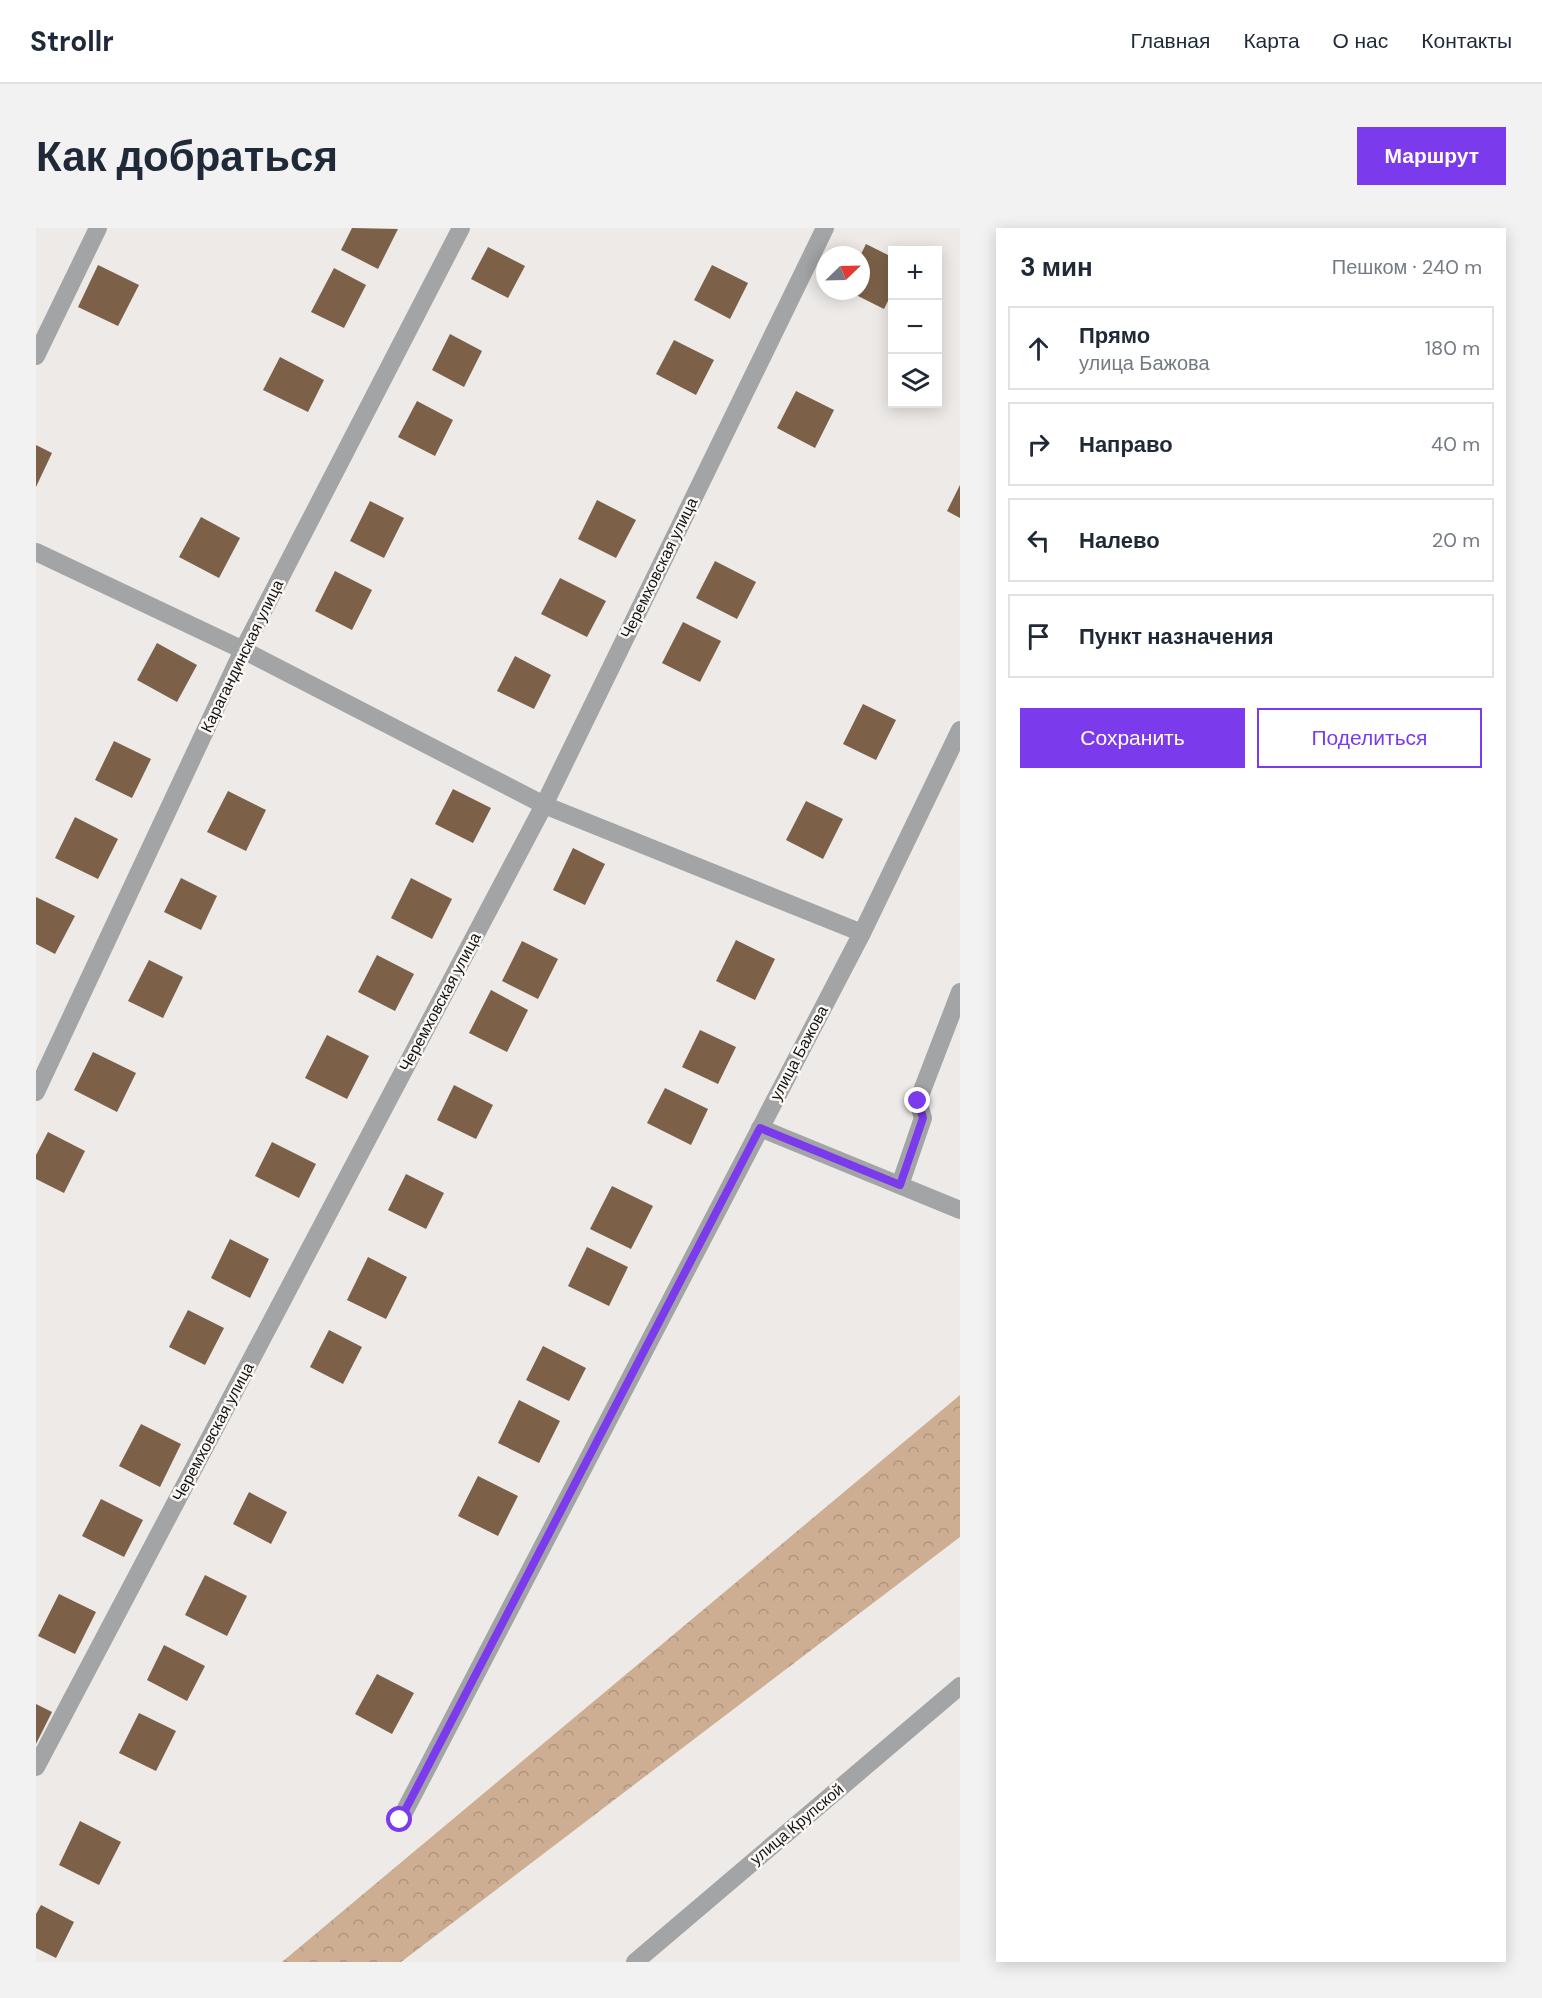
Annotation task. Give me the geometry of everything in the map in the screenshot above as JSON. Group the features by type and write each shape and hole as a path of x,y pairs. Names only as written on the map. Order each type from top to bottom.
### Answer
{"street":[{"path":"36,356 98,228"},
{"name":"Карагандинская улица","path":"36,1092 243,650 461,228"},
{"name":"Черемховская улица","path":"36,1767 544,805 825,228"},
{"path":"36,552 243,650 544,805 862,933"},
{"name":"улица Бажова","path":"400,1820 862,933 958,743"},
{"path":"900,1185 923,1118 918,1101 960,993"},
{"path":"760,1128 960,1210"},
{"name":"улица Крупской","path":"635,1962 960,1686"}],"green space":[{"path":"960,1395 960,1537 401,1962 282,1962"}],"building":[{"path":"352,228 398,229 378,269 341,250"},
{"path":"870,246 888,255 888,301 884,309 866,300 870,300"},
{"path":"488,247 525,266 508,298 471,279"},
{"path":"98,265 139,285 118,326 78,307"},
{"path":"712,265 748,283 730,319 694,300"},
{"path":"334,268 366,285 344,328 311,312"},
{"path":"450,334 482,351 464,387 432,370"},
{"path":"674,340 714,360 696,395 656,374"},
{"path":"280,357 324,380 308,412 263,390"},
{"path":"796,391 834,410 815,448 777,428"},
{"path":"417,401 453,420 435,456 398,437"},
{"path":"36,445 52,453 36,487"},
{"path":"960,485 960,518 947,511"},
{"path":"597,500 636,520 616,558 578,539"},
{"path":"370,501 404,518 384,558 350,541"},
{"path":"201,517 240,538 219,578 179,557"},
{"path":"715,561 756,582 737,619 696,598"},
{"path":"335,571 372,590 352,630 315,611"},
{"path":"560,578 606,601 587,637 541,614"},
{"path":"683,622 721,641 700,682 662,663"},
{"path":"157,643 197,665 177,702 137,680"},
{"path":"515,656 551,675 534,709 497,691"},
{"path":"863,704 896,720 876,760 843,744"},
{"path":"114,741 151,759 132,798 95,780"},
{"path":"453,789 491,808 473,843 435,824"},
{"path":"228,791 266,810 246,851 207,832"},
{"path":"806,801 843,819 823,859 786,840"},
{"path":"75,817 118,839 98,879 55,858"},
{"path":"573,848 605,864 585,905 553,890"},
{"path":"181,878 217,896 201,930 164,912"},
{"path":"411,878 452,899 432,939 391,918"},
{"path":"36,897 75,916 55,954 36,944"},
{"path":"736,940 775,959 755,1000 716,981"},
{"path":"522,941 558,959 538,999 502,981"},
{"path":"377,955 414,974 395,1011 358,992"},
{"path":"149,960 183,977 163,1018 128,1001"},
{"path":"491,990 528,1010 507,1052 469,1033"},
{"path":"700,1030 736,1047 718,1084 682,1067"},
{"path":"327,1035 369,1056 347,1099 305,1078"},
{"path":"93,1052 136,1073 117,1112 74,1090"},
{"path":"454,1085 493,1105 476,1139 437,1120"},
{"path":"665,1088 708,1109 691,1145 647,1123"},
{"path":"48,1132 85,1151 64,1193 36,1179 36,1155"},
{"path":"272,1142 316,1164 299,1198 255,1176"},
{"path":"406,1174 444,1193 426,1229 388,1210"},
{"path":"612,1186 653,1206 631,1249 590,1229"},
{"path":"230,1239 269,1259 250,1298 211,1278"},
{"path":"587,1247 628,1267 609,1306 568,1286"},
{"path":"368,1257 407,1277 386,1319 347,1300"},
{"path":"188,1310 224,1328 205,1365 169,1347"},
{"path":"329,1330 362,1347 343,1384 310,1367"},
{"path":"543,1346 586,1368 569,1401 526,1380"},
{"path":"519,1400 560,1421 539,1463 498,1443"},
{"path":"141,1424 181,1444 160,1487 119,1466"},
{"path":"478,1476 518,1496 498,1536 458,1516"},
{"path":"249,1492 287,1512 271,1544 233,1524"},
{"path":"101,1499 143,1520 124,1557 82,1536"},
{"path":"205,1575 247,1596 227,1636 185,1615"},
{"path":"59,1594 96,1612 75,1654 38,1636"},
{"path":"164,1645 205,1666 187,1701 147,1680"},
{"path":"377,1674 414,1693 392,1734 355,1714"},
{"path":"36,1704 52,1712 36,1744"},
{"path":"139,1713 176,1731 156,1771 119,1753"},
{"path":"80,1821 121,1842 99,1885 59,1865"},
{"path":"41,1905 74,1922 56,1958 36,1948 36,1914"}],"route":[{"path":"400,1820 760,1128 900,1185 923,1118 918,1101"}]}
